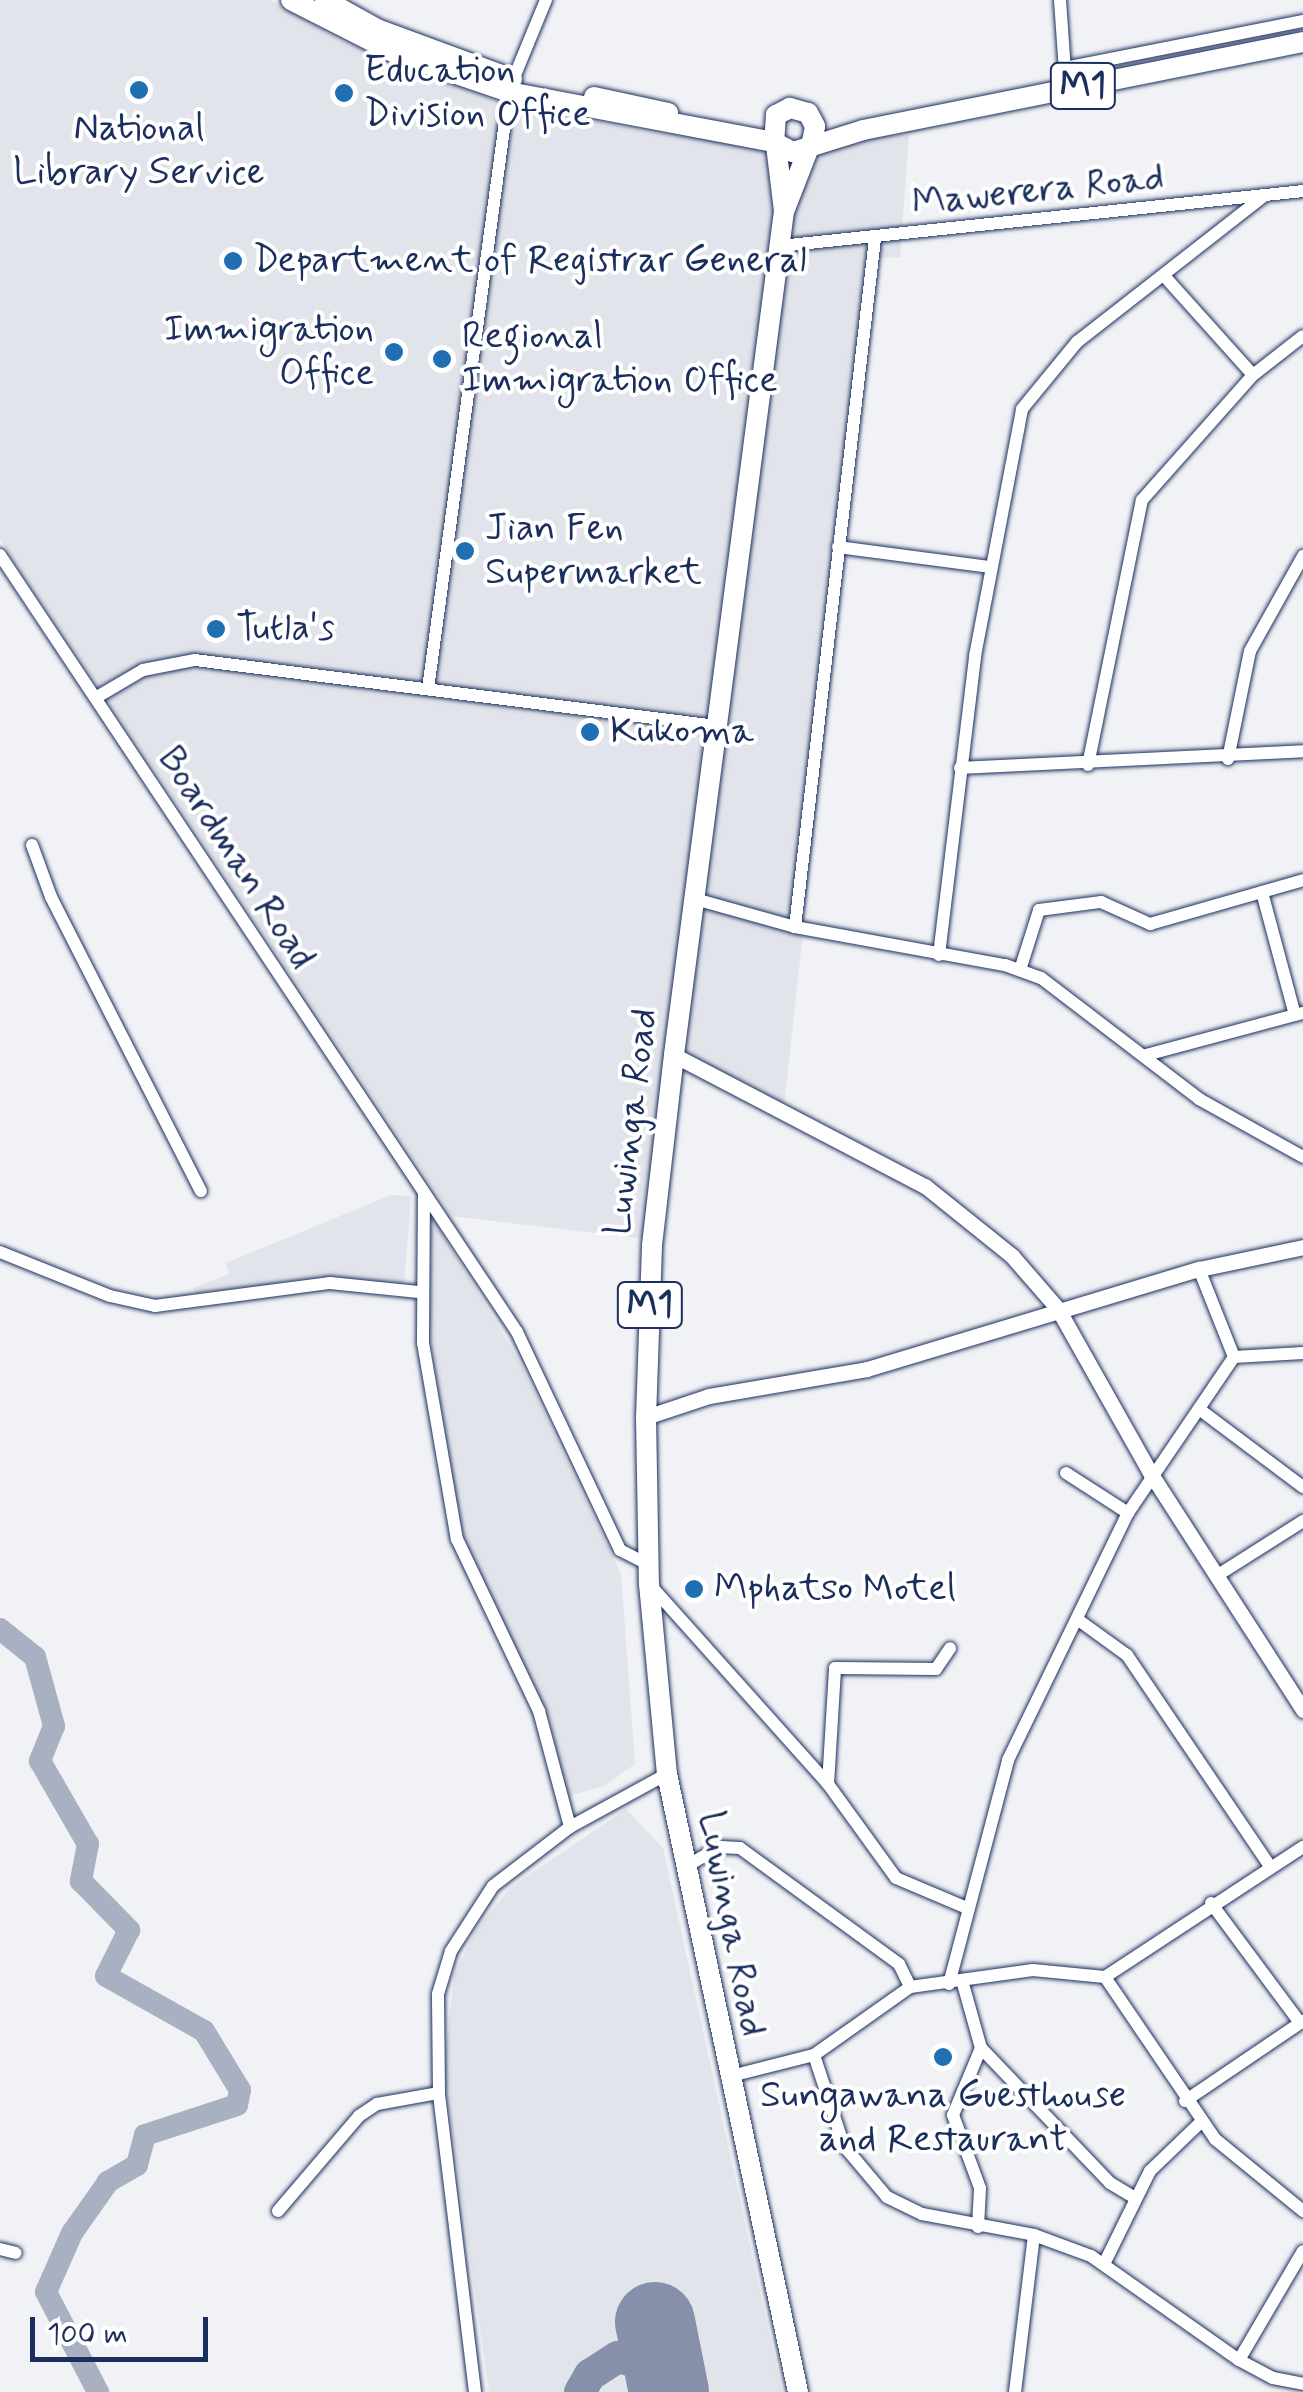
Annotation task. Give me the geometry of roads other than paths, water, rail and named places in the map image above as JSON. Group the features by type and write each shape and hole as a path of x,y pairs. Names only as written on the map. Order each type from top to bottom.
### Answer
{"highway":[{"path":"291,0 395,52 511,86 775,143"},
{"path":"328,0 377,28 511,86 752,125 776,115"},
{"name":"M1","path":"863,130 812,118 798,108 776,115 775,143 793,152 811,143 863,130 1303,42"},
{"name":"M1","path":"811,143 812,118"},
{"name":"Luwinga Road","path":"775,143 784,211 652,1246 646,1417 649,1574 667,1774 682,1868 798,2392"},
{"name":"Luwinga Road","path":"784,211 811,143"}],"street":[{"path":"428,689 511,86 546,0"},
{"path":"1060,0 1066,89"},
{"path":"1065,68 1303,22"},
{"name":"Mawerera Road","path":"780,246 1303,191"},
{"path":"938,956 988,567 1022,409 1077,342 1166,278 1264,196"},
{"path":"794,928 874,239"},
{"path":"1166,278 1253,375"},
{"path":"1088,765 1142,500 1253,375 1303,336"},
{"path":"838,547 988,567"},
{"name":"Boardman Road","path":"0,554 517,1332 620,1550 649,1574 828,1784 896,1878 967,1908"},
{"path":"1228,758 1250,651 1303,556"},
{"path":"97,697 143,670 195,660 717,726"},
{"path":"960,768 1088,765 1303,751"},
{"path":"32,845 51,897 201,1191"},
{"path":"1020,970 1031,919 1059,903 1101,902 1150,924 1303,880"},
{"path":"1146,1055 1299,1014 1262,892"},
{"path":"694,899 794,928 1020,970 1064,991 1214,1109 1303,1157"},
{"path":"674,1054 948,1200 1012,1256 1058,1309 1151,1474 1303,1710"},
{"path":"424,1193 419,1292 457,1539 540,1711 570,1827"},
{"path":"646,1417 708,1396 867,1369 1199,1269 1303,1247"},
{"path":"0,1252 110,1296 155,1306 330,1283 419,1292"},
{"path":"1199,1269 1234,1357"},
{"path":"1234,1357 1303,1353"},
{"path":"1135,2198 1110,2183 981,2048 956,1984 967,1908 1003,1773 1128,1512 1234,1357"},
{"path":"1200,1409 1303,1487"},
{"path":"1066,1472 1128,1512"},
{"path":"1218,1575 1303,1521"},
{"path":"1078,1619 1127,1654 1270,1866"},
{"path":"828,1784 836,1668 936,1669 950,1648"},
{"path":"475,2392 439,2093 438,1994 451,1951 493,1886 570,1827 667,1774"},
{"path":"682,1868 720,1847 740,1848 899,1964 910,1987"},
{"path":"727,2077 814,2055 910,1987 956,1984 1033,1970 1105,1977 1211,1903 1303,1847"},
{"path":"1185,2100 1301,2022 1211,1903"},
{"path":"1105,1977 1185,2100 1229,2156 1300,2203"},
{"path":"978,2226 980,2188 953,2114 981,2048"},
{"path":"814,2055 836,2127 870,2181 905,2208 1034,2235 1104,2264 1239,2360 1273,2378 1303,2384"},
{"path":"278,2211 359,2116 376,2104 439,2093"},
{"path":"1104,2264 1150,2170 1201,2122"},
{"path":"1015,2392 1034,2235"},
{"path":"0,2249 16,2252"},
{"path":"1239,2360 1303,2251"}],"waterway":[{"path":"0,1629 35,1657 54,1726 40,1761 88,1844 81,1881 129,1930 106,1976 204,2031 240,2090 237,2105 145,2135 137,2165 108,2182 72,2233 46,2292 98,2392"}],"place":[{"name":"National Library Service","path":"139,90"},
{"name":"Education Division Office","path":"344,93"},
{"name":"Department of Registrar General","path":"233,261"},
{"name":"Immigration Office","path":"394,352"},
{"name":"Regional Immigration Office","path":"442,359"},
{"name":"Jian Fen Supermarket","path":"465,551"},
{"name":"Tutla's","path":"216,629"},
{"name":"Kukoma","path":"590,732"},
{"name":"Mphatso Motel","path":"694,1589"},
{"name":"Sungawana Guesthouse and Restaurant","path":"943,2057"}]}
